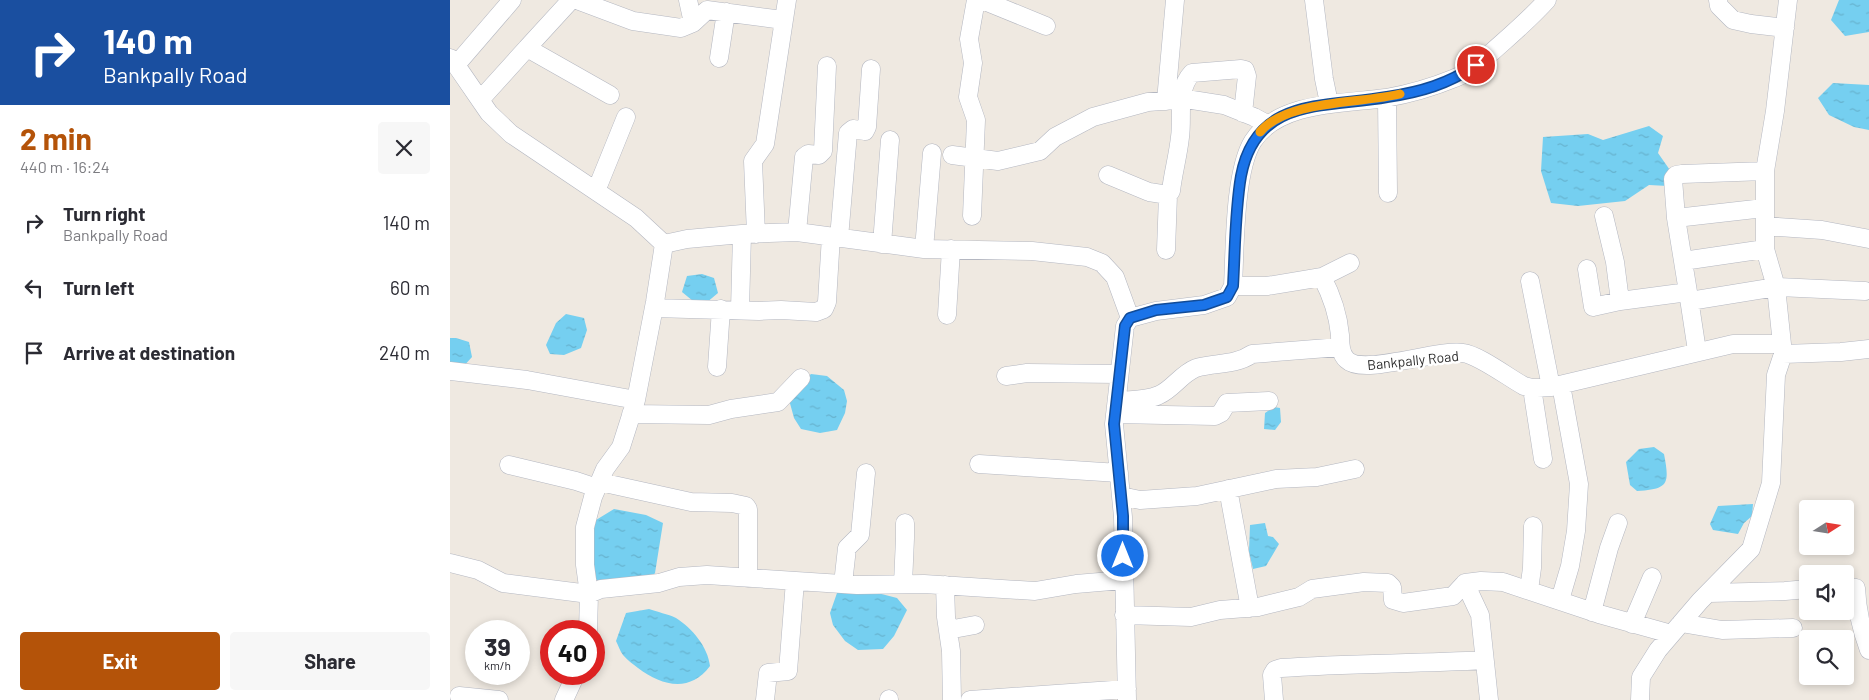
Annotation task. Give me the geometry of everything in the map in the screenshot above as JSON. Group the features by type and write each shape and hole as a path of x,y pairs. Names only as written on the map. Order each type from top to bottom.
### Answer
{"street":[{"path":"512,0 453,61 489,113 510,134 636,218 664,244"},
{"path":"480,100 571,0"},
{"path":"577,0 633,21 680,28 693,23 707,10 783,20"},
{"path":"688,0 693,23"},
{"path":"740,310 749,234 753,160 765,144 787,0"},
{"path":"972,216 976,120 968,97 973,63 969,39 976,0"},
{"path":"982,0 1046,26"},
{"path":"1166,250 1168,194 1171,191 1181,136 1174,100 1176,0"},
{"path":"1314,0 1329,103"},
{"path":"970,700 1127,694 1121,496 1114,424 1125,326 1130,318 1156,310 1204,305 1227,297 1233,286 1241,175 1253,142 1267,124 1286,114 1329,103 1387,98 1430,88 1457,78 1476,65 1528,20 1547,0"},
{"path":"1718,0 1718,6 1733,20 1784,28"},
{"path":"1640,700 1641,677 1658,650 1708,593 1751,549 1771,483 1776,375 1783,349 1776,287 1766,249 1765,171 1788,0"},
{"path":"719,58 726,12"},
{"path":"527,48 610,95"},
{"path":"797,232 804,157 808,154 819,155 823,150 827,66"},
{"path":"1174,100 1192,73 1240,68 1245,70 1247,76 1243,112"},
{"path":"654,308 816,312 824,309 827,302 848,133 853,129 864,131 867,127 871,69"},
{"path":"1387,98 1388,193"},
{"path":"952,154 998,160 1040,151 1055,137 1093,116 1148,102 1174,100 1224,105 1267,124"},
{"path":"596,191 626,117"},
{"path":"882,244 890,140"},
{"path":"924,250 932,153"},
{"path":"1698,351 1676,218 1672,179 1676,175 1765,171"},
{"path":"1108,175 1149,192 1168,194"},
{"path":"1676,218 1764,208"},
{"path":"1604,216 1615,262 1620,301"},
{"path":"1765,226 1822,230 1869,239"},
{"path":"664,244 687,239 797,232 924,250 1032,251 1087,257 1102,263 1115,277 1130,318"},
{"path":"588,620 589,594 585,565 585,527 605,469 622,447 634,407 654,308 664,244"},
{"path":"1683,261 1766,249"},
{"path":"947,315 951,250"},
{"path":"1233,286 1266,286 1322,277 1350,263"},
{"path":"1587,268 1593,307 1620,301 1776,287 1865,291"},
{"path":"1116,407 1160,394 1183,375 1197,368 1241,361 1252,354 1340,347 1339,324 1333,298 1322,277"},
{"path":"1530,281 1578,484 1576,532 1570,566 1560,600"},
{"path":"717,367 721,309"},
{"name":"Bankpally Road","path":"1340,347 1346,360 1358,366 1464,353 1477,358 1524,386 1532,388 1556,386 1733,344 1840,352 1869,349"},
{"path":"450,371 527,380 634,407 709,415 731,409 778,402 801,378"},
{"path":"1006,376 1027,373 1119,374"},
{"path":"1532,388 1543,459"},
{"path":"1116,407 1215,416 1221,413 1226,403 1269,401"},
{"path":"979,464 1119,473"},
{"path":"509,465 598,485 691,502 732,503 746,506 748,509 748,578"},
{"path":"1121,496 1140,500 1197,496 1276,479 1317,477 1355,469"},
{"path":"842,584 846,548 860,535 866,473"},
{"path":"1228,489 1250,608"},
{"path":"903,584 906,538 904,523"},
{"path":"1592,612 1609,548 1618,524"},
{"path":"1529,590 1532,568 1533,526"},
{"path":"450,563 478,570 503,583 589,594 600,589 659,583 679,577 707,575 796,582 945,585 1035,591 1076,584 1123,580"},
{"path":"1632,624 1652,577"},
{"path":"1124,615 1191,617 1220,610 1250,608 1298,597 1312,589 1380,582 1388,583 1392,587 1393,600 1403,603 1453,596 1465,583 1481,581 1503,582 1632,624 1676,629 1793,628"},
{"path":"765,700 768,673 788,670 796,582"},
{"path":"1465,583 1480,615 1489,700"},
{"path":"945,585 951,651 952,700"},
{"path":"1854,588 1856,588 1857,610 1862,631 1869,650"},
{"path":"1708,593 1799,590"},
{"path":"948,630 975,625"},
{"path":"1274,700 1272,675 1275,670 1281,668 1357,664 1422,664 1484,660"},
{"path":"564,700 571,685"},
{"path":"459,696 499,700"}],"water":[{"path":"1839,0 1869,0 1869,32 1845,36 1831,20"},
{"path":"1833,83 1869,85 1869,130 1854,127 1829,115 1818,98"},
{"path":"1649,126 1663,136 1658,153 1672,173 1668,186 1649,185 1625,201 1578,206 1551,203 1541,171 1543,137 1588,134 1603,140"},
{"path":"702,274 714,278 718,293 706,303 693,301 682,292 687,276"},
{"path":"566,314 584,318 587,330 581,348 564,355 550,354 546,345 556,323"},
{"path":"450,338 469,342 472,357 462,368 450,367"},
{"path":"811,374 827,376 844,390 847,401 845,413 837,430 820,433 801,429 794,418 788,396"},
{"path":"1274,407 1280,408 1281,422 1275,430 1264,429 1265,413"},
{"path":"1654,447 1664,454 1666,479 1661,487 1637,491 1630,485 1626,462 1639,449"},
{"path":"1753,504 1752,516 1744,523 1738,534 1713,530 1710,524 1718,506"},
{"path":"614,509 646,515 663,523 655,573 649,581 605,585 594,578 591,543 596,520"},
{"path":"1265,523 1268,536 1273,537 1279,544 1266,566 1253,569 1249,552 1250,525"},
{"path":"866,590 897,598 907,610 894,636 883,649 858,650 845,641 833,625 830,613 837,593"},
{"path":"649,609 676,618 688,627 703,645 710,666 702,675 685,683 666,682 647,674 623,655 616,641 626,613"}],"slow traffic":[{"path":"1260,132 1267,124 1286,114 1329,103 1387,98 1400,94"}],"route":[{"path":"1123,556 1123,516 1114,424 1125,326 1130,318 1156,310 1204,305 1227,297 1233,286 1241,175 1253,142 1267,124 1286,114 1329,103 1387,98 1430,88 1457,78 1476,65"}]}
